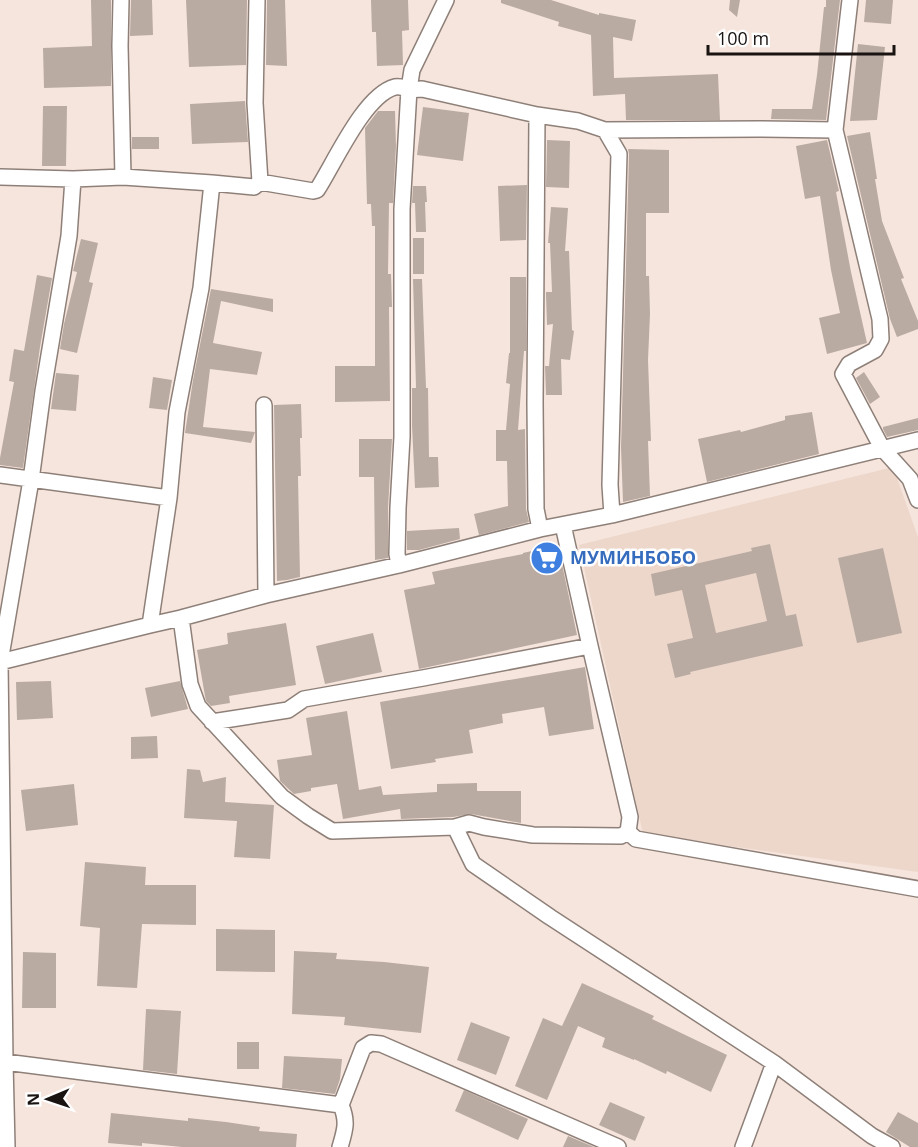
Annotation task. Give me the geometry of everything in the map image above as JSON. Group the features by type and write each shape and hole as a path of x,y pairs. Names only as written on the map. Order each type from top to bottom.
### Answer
{"street":[{"path":"121,0 123,177"},
{"path":"257,0 255,103 260,182"},
{"path":"399,565 398,508 402,437 402,209 409,89 412,70 446,0"},
{"path":"850,0 835,130 880,319 881,339 875,350 849,364 843,374 882,448 910,479 918,500"},
{"path":"0,177 73,179 123,177 254,187 260,182 313,191 317,190 368,107 393,87 402,86 537,115 578,121 605,130 835,130"},
{"path":"537,115 535,403 536,509 540,529"},
{"path":"605,130 619,154 610,484 612,515"},
{"path":"7,1147 0,662 69,236 73,179"},
{"path":"150,625 169,498 177,412 201,288 212,183"},
{"path":"264,405 266,595"},
{"path":"0,662 266,595 399,565 540,529 612,515 918,440"},
{"path":"0,475 169,498"},
{"path":"563,525 630,817 628,832"},
{"path":"181,618 190,684 198,706 282,797 332,831 455,827 469,823 532,835 621,836 628,832"},
{"path":"212,722 288,710 304,699 590,646"},
{"path":"455,827 473,864 774,1062 872,1136 892,1147"},
{"path":"628,832 636,839 918,889"},
{"path":"340,1147 346,1116 341,1105 363,1048 371,1043 381,1044 618,1147"},
{"path":"5,1062 341,1105"},
{"path":"743,1147 774,1062"}],"shaded area":[{"path":"893,467 918,537 918,872 643,834 579,545"}],"building":[{"path":"91,0 111,0 111,86 44,88 43,48 92,46"},
{"path":"131,0 152,0 153,35 130,36"},
{"path":"186,0 247,0 246,65 189,67"},
{"path":"267,0 285,0 287,66 266,65"},
{"path":"371,0 408,0 409,30 402,31 403,65 377,66 376,32 372,32"},
{"path":"501,0 551,0 599,15 599,13 636,20 632,41 613,37 614,78 718,74 720,120 626,120 625,94 593,96 591,35 558,26 559,22 501,3"},
{"path":"730,0 740,0 737,17 729,10"},
{"path":"826,0 840,0 826,120 771,119 772,109 812,109"},
{"path":"866,0 893,0 891,24 864,22"},
{"path":"858,44 885,47 877,120 850,121"},
{"path":"245,101 248,142 192,144 190,104"},
{"path":"43,106 67,106 66,166 42,166"},
{"path":"423,107 469,113 463,161 417,155"},
{"path":"378,111 395,111 393,203 389,203 388,274 391,274 392,307 389,307 390,401 335,402 335,366 375,366 375,226 372,226 371,204 367,204 365,128"},
{"path":"870,132 882,221 918,321 918,329 897,337 890,319 847,136"},
{"path":"132,137 159,137 159,149 132,149"},
{"path":"547,140 570,141 569,188 546,187"},
{"path":"827,140 839,191 836,192 851,272 867,343 827,354 819,318 840,313 820,196 805,199 796,146"},
{"path":"628,149 669,150 669,213 646,213 646,276 649,276 650,314 648,360 651,441 648,441 650,496 623,502 621,448"},
{"path":"527,185 526,240 500,241 498,186"},
{"path":"413,186 426,186 426,232 416,232 415,203 412,203"},
{"path":"551,207 568,208 565,251 569,251 572,330 574,331 570,360 561,359 562,395 546,395 545,366 549,366 553,324 547,325 546,295 546,292 552,292 550,243 548,243"},
{"path":"413,238 424,238 424,274 413,274"},
{"path":"81,239 98,243 89,282 93,283 77,353 60,349 77,272 73,271"},
{"path":"37,275 52,278 23,468 0,465 14,382 9,381 14,349 24,351"},
{"path":"510,277 526,277 526,351 524,351 518,430 525,429 526,509 529,522 479,535 474,514 508,506 507,461 496,461 496,430 506,430 510,384 506,383 510,353"},
{"path":"413,279 422,279 429,457 438,457 439,487 415,488 412,426 412,388 416,388"},
{"path":"211,289 273,299 273,312 221,301 213,343 262,352 257,375 210,369 203,427 255,432 251,443 185,433"},
{"path":"864,372 880,397 870,404 856,378"},
{"path":"56,373 79,375 76,411 51,409"},
{"path":"153,377 172,380 167,410 149,408"},
{"path":"301,404 301,476 298,476 300,577 277,581 274,405"},
{"path":"812,412 819,454 707,482 698,439 740,430 741,432 785,420 785,416"},
{"path":"918,418 918,430 887,437 883,429 883,427"},
{"path":"359,439 392,439 388,558 375,560 374,477 359,477"},
{"path":"459,528 460,539 419,550 407,550 407,531"},
{"path":"770,544 786,616 796,614 803,646 690,672 691,674 675,678 667,644 693,638 682,590 655,596 651,574 752,551 751,548","holes":["756,573 767,621 716,633 705,585"]},
{"path":"558,545 577,635 419,669 404,590 435,584 432,572"},
{"path":"883,548 902,633 857,643 838,558"},
{"path":"286,623 296,685 229,696 230,703 211,706 206,701 197,650 228,644 227,633"},
{"path":"373,633 382,672 325,684 316,646"},
{"path":"585,667 594,729 549,736 544,707 502,714 503,723 469,730 473,753 391,769 380,702"},
{"path":"51,681 53,718 17,720 16,682"},
{"path":"180,681 188,709 151,717 145,688"},
{"path":"347,711 359,790 381,786 383,795 437,792 437,784 477,783 477,791 521,791 521,823 471,814 401,819 400,809 343,819 337,784 311,788 311,791 294,794 280,781 277,760 312,755 306,718"},
{"path":"157,736 158,758 131,759 131,737"},
{"path":"187,769 200,770 203,782 226,777 225,802 274,805 270,859 234,857 237,821 184,818"},
{"path":"74,784 78,825 26,831 21,790"},
{"path":"85,862 146,867 145,885 196,885 196,925 142,924 137,988 97,986 100,928 80,926"},
{"path":"216,929 275,930 275,972 216,971"},
{"path":"294,951 337,953 336,959 429,967 421,1033 344,1025 345,1017 292,1014"},
{"path":"23,952 56,953 56,1008 22,1008"},
{"path":"582,983 654,1016 652,1019 727,1055 711,1092 667,1071 666,1074 602,1047 605,1038 578,1026 547,1100 515,1086 543,1018 562,1026"},
{"path":"146,1009 181,1011 177,1074 143,1070"},
{"path":"471,1022 510,1037 496,1075 457,1060"},
{"path":"237,1042 259,1042 259,1069 237,1069"},
{"path":"284,1056 342,1059 340,1079 335,1094 282,1088"},
{"path":"464,1090 528,1119 518,1140 455,1111"},
{"path":"610,1102 645,1117 635,1141 599,1125"},
{"path":"898,1112 918,1123 918,1147 910,1147 886,1132"},
{"path":"111,1113 188,1121 188,1118 260,1127 259,1131 297,1134 296,1147 182,1147 142,1143 142,1146 108,1143"},
{"path":"568,1136 594,1147 563,1147"}],"place":[{"name":"МУМИНБОБО","path":"547,558"}]}
